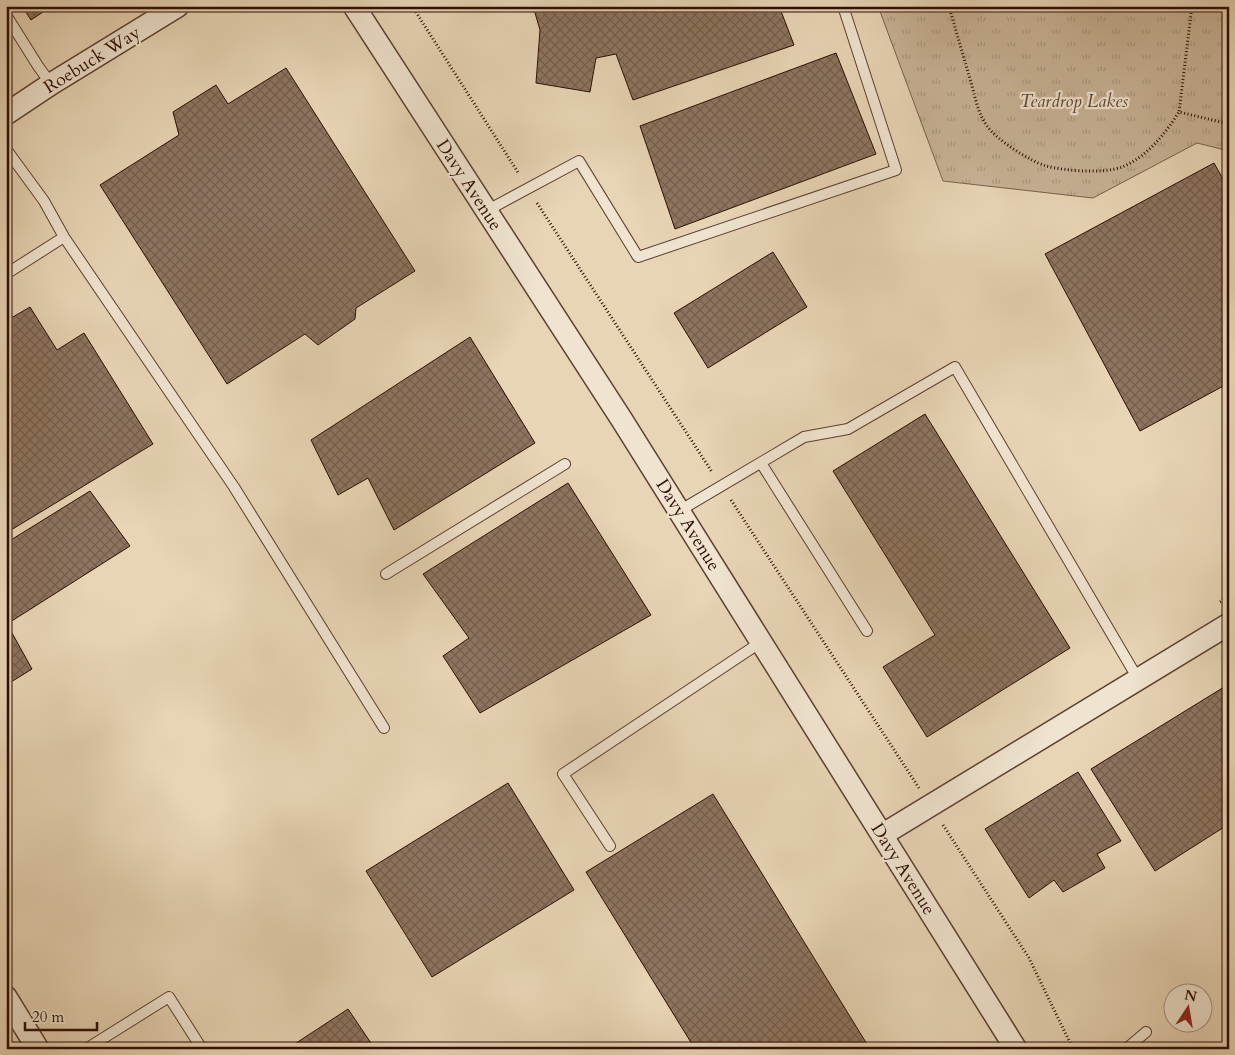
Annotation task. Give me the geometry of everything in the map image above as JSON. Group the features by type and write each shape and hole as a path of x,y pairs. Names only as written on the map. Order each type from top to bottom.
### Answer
{"street":[{"name":"Roebuck Way","path":"6,114 50,84 178,6"},
{"name":"Davy Avenue","path":"354,6 622,420 1016,1049"},
{"path":"882,835 1229,624"},
{"path":"6,997 38,1049"}],"lane":[{"path":"486,211 579,161 638,257 896,170 842,6"},
{"path":"6,15 50,84"},
{"path":"6,149 44,201 64,237 234,487 384,728"},
{"path":"6,274 64,237"},
{"path":"679,511 804,437 848,429 955,367 1138,679"},
{"path":"761,462 867,631"},
{"path":"386,574 565,464"},
{"path":"610,846 563,774 761,642"},
{"path":"86,1049 169,997 202,1049"},
{"path":"1126,1049 1146,1032"}],"path":[{"path":"412,6 528,189 1029,958 1073,1049"},
{"path":"949,6 980,116 996,136 1045,165 1084,170 1104,170 1122,167 1141,156 1168,129 1179,112 1192,6"},
{"path":"1179,112 1229,124"}],"green space":[{"name":"Teardrop Lakes","path":"878,6 1229,6 1229,151 1197,143 1093,198 943,181"}],"building":[{"path":"22,6 52,6 31,20"},
{"path":"533,6 779,6 794,45 633,100 616,54 596,58 590,92 536,83 540,30"},
{"path":"836,53 876,154 675,229 640,126"},
{"path":"286,68 415,271 356,308 355,319 318,345 305,334 227,384 100,185 179,135 173,112 216,85 228,104"},
{"path":"1214,163 1229,190 1229,383 1140,431 1045,254"},
{"path":"773,252 807,307 708,368 674,313"},
{"path":"30,307 57,350 84,333 153,444 6,533 6,321"},
{"path":"470,337 535,443 394,530 368,478 338,495 311,440"},
{"path":"925,414 1070,648 927,737 883,667 935,635 833,471"},
{"path":"568,483 651,615 480,713 443,656 469,638 423,574"},
{"path":"90,491 130,546 7,624 32,669 6,685 6,543"},
{"path":"1229,684 1229,824 1155,871 1091,769"},
{"path":"1078,772 1121,841 1097,854 1105,868 1063,892 1054,880 1029,898 985,829"},
{"path":"508,783 574,890 432,977 366,871"},
{"path":"713,794 870,1049 695,1049 586,872"},
{"path":"348,1009 375,1049 287,1049"}]}
